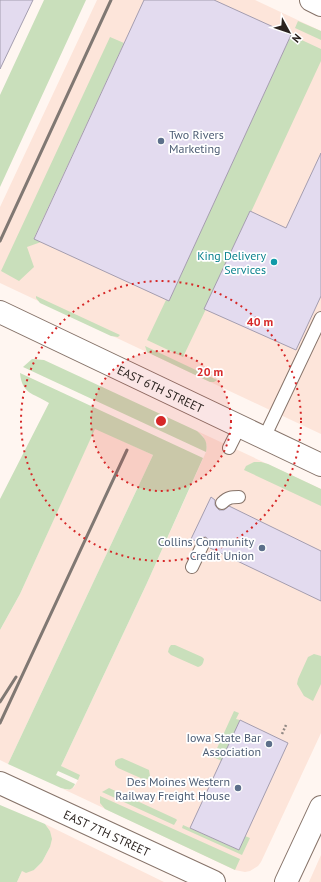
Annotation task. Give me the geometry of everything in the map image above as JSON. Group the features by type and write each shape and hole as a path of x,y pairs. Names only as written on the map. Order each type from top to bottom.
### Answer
{"main road":[{"path":"311,0 321,5"},
{"name":"EAST 6TH STREET","path":"0,312 321,465"},
{"name":"EAST 7TH STREET","path":"0,783 214,882"},
{"path":"286,882 321,807"}],"lane":[{"path":"264,438 321,318"},
{"path":"229,448 240,426"},
{"path":"222,503 230,497 239,497"},
{"path":"192,567 203,544"}],"path":[{"path":"282,734 286,724"}],"shaded area":[{"path":"97,0 255,0 321,31 321,434 0,283 0,207"},
{"path":"95,428 153,455 8,764 0,760 0,630 20,594"},
{"path":"197,431 321,489 321,733 261,862 250,871 245,872 235,870 61,788 68,790 74,787 78,780 61,766 147,583 206,452 207,446 203,436"},
{"path":"45,824 164,882 17,882 22,871 34,870 42,862 50,847 50,831"},
{"path":"321,855 321,882 309,882"}],"green space":[{"path":"44,0 86,0 0,187 0,95"},
{"path":"298,21 321,31 321,40 295,28"},
{"path":"291,35 321,49 321,61 183,357 147,340 166,300 169,301"},
{"path":"110,37 124,43 34,238 41,242 27,247 34,267 19,281 1,271"},
{"path":"36,296 120,335 118,337 111,336 40,303"},
{"path":"145,346 217,380 210,382 147,352"},
{"path":"32,359 44,360 197,431 205,440 207,445 206,452 23,367"},
{"path":"20,373 203,458 147,583 61,766 80,775 78,780 58,771 56,775 75,784 73,788 70,789 61,788 8,764 153,455 95,429 20,594 0,630 0,499 49,403 33,395 26,389 21,380"},
{"path":"254,462 268,464 321,489 321,506 244,470 246,466"},
{"path":"171,645 175,645 202,657 204,659 202,664 198,667 171,655 168,652"},
{"path":"314,654 321,656 321,684 313,701 304,696 297,684 308,657"},
{"path":"234,711 239,713 236,719 240,720 222,761 213,757"},
{"path":"122,758 149,770 150,776 148,779 145,780 118,768 115,765 115,761"},
{"path":"109,788 177,820 174,825 102,792"},
{"path":"100,796 240,859 235,870 105,809 100,803"},
{"path":"0,805 45,824 50,831 52,839 50,847 42,862 34,870 26,873 22,871 17,882 0,882"},
{"path":"183,825 239,850 245,836 250,838 242,855 182,828"}],"building":[{"path":"0,0 33,0 0,69"},
{"name":"Two Rivers Marketing","path":"144,0 214,0 291,35 169,301 34,239"},
{"name":"King Delivery Services","path":"321,153 321,296 296,350 204,309 250,211 286,228"},
{"name":"Collins Community Credit Union","path":"211,497 215,500 215,505 219,510 224,510 229,506 321,551 321,601 210,548 210,543 206,537 199,538 196,541 191,539"},
{"name":"Des Moines Western Railway Freight House","path":"240,720 288,743 239,850 190,828"}],"railway":[{"path":"0,241 111,0"},
{"path":"0,723 127,450"},
{"path":"0,702 16,677"}],"place":[{"name":"Two Rivers Marketing","path":"161,141"},
{"name":"King Delivery Services","path":"274,262"},
{"name":"Collins Community Credit Union","path":"262,548"},
{"name":"Iowa State Bar Association","path":"269,744"},
{"name":"Des Moines Western Railway Freight House","path":"238,788"}]}
